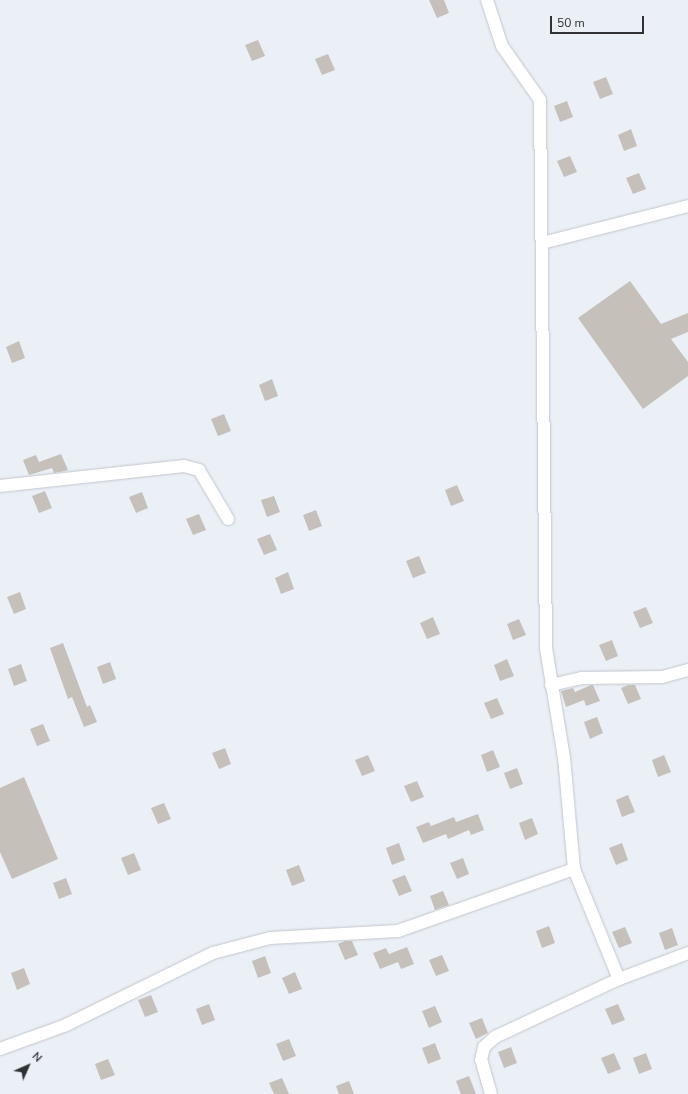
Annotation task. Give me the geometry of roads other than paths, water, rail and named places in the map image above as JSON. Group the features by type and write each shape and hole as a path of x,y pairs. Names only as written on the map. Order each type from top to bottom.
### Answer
{"street":[{"path":"487,0 502,46 540,100 546,648 564,758 574,869 619,979"},
{"path":"542,243 688,206"},
{"path":"0,486 184,466 199,470 228,519"},
{"path":"551,685 582,678 662,677 688,670"},
{"path":"0,1049 64,1026 213,953 270,938 398,932 574,869"},
{"path":"491,1094 481,1060 484,1047 495,1037 619,979 688,953"}]}
